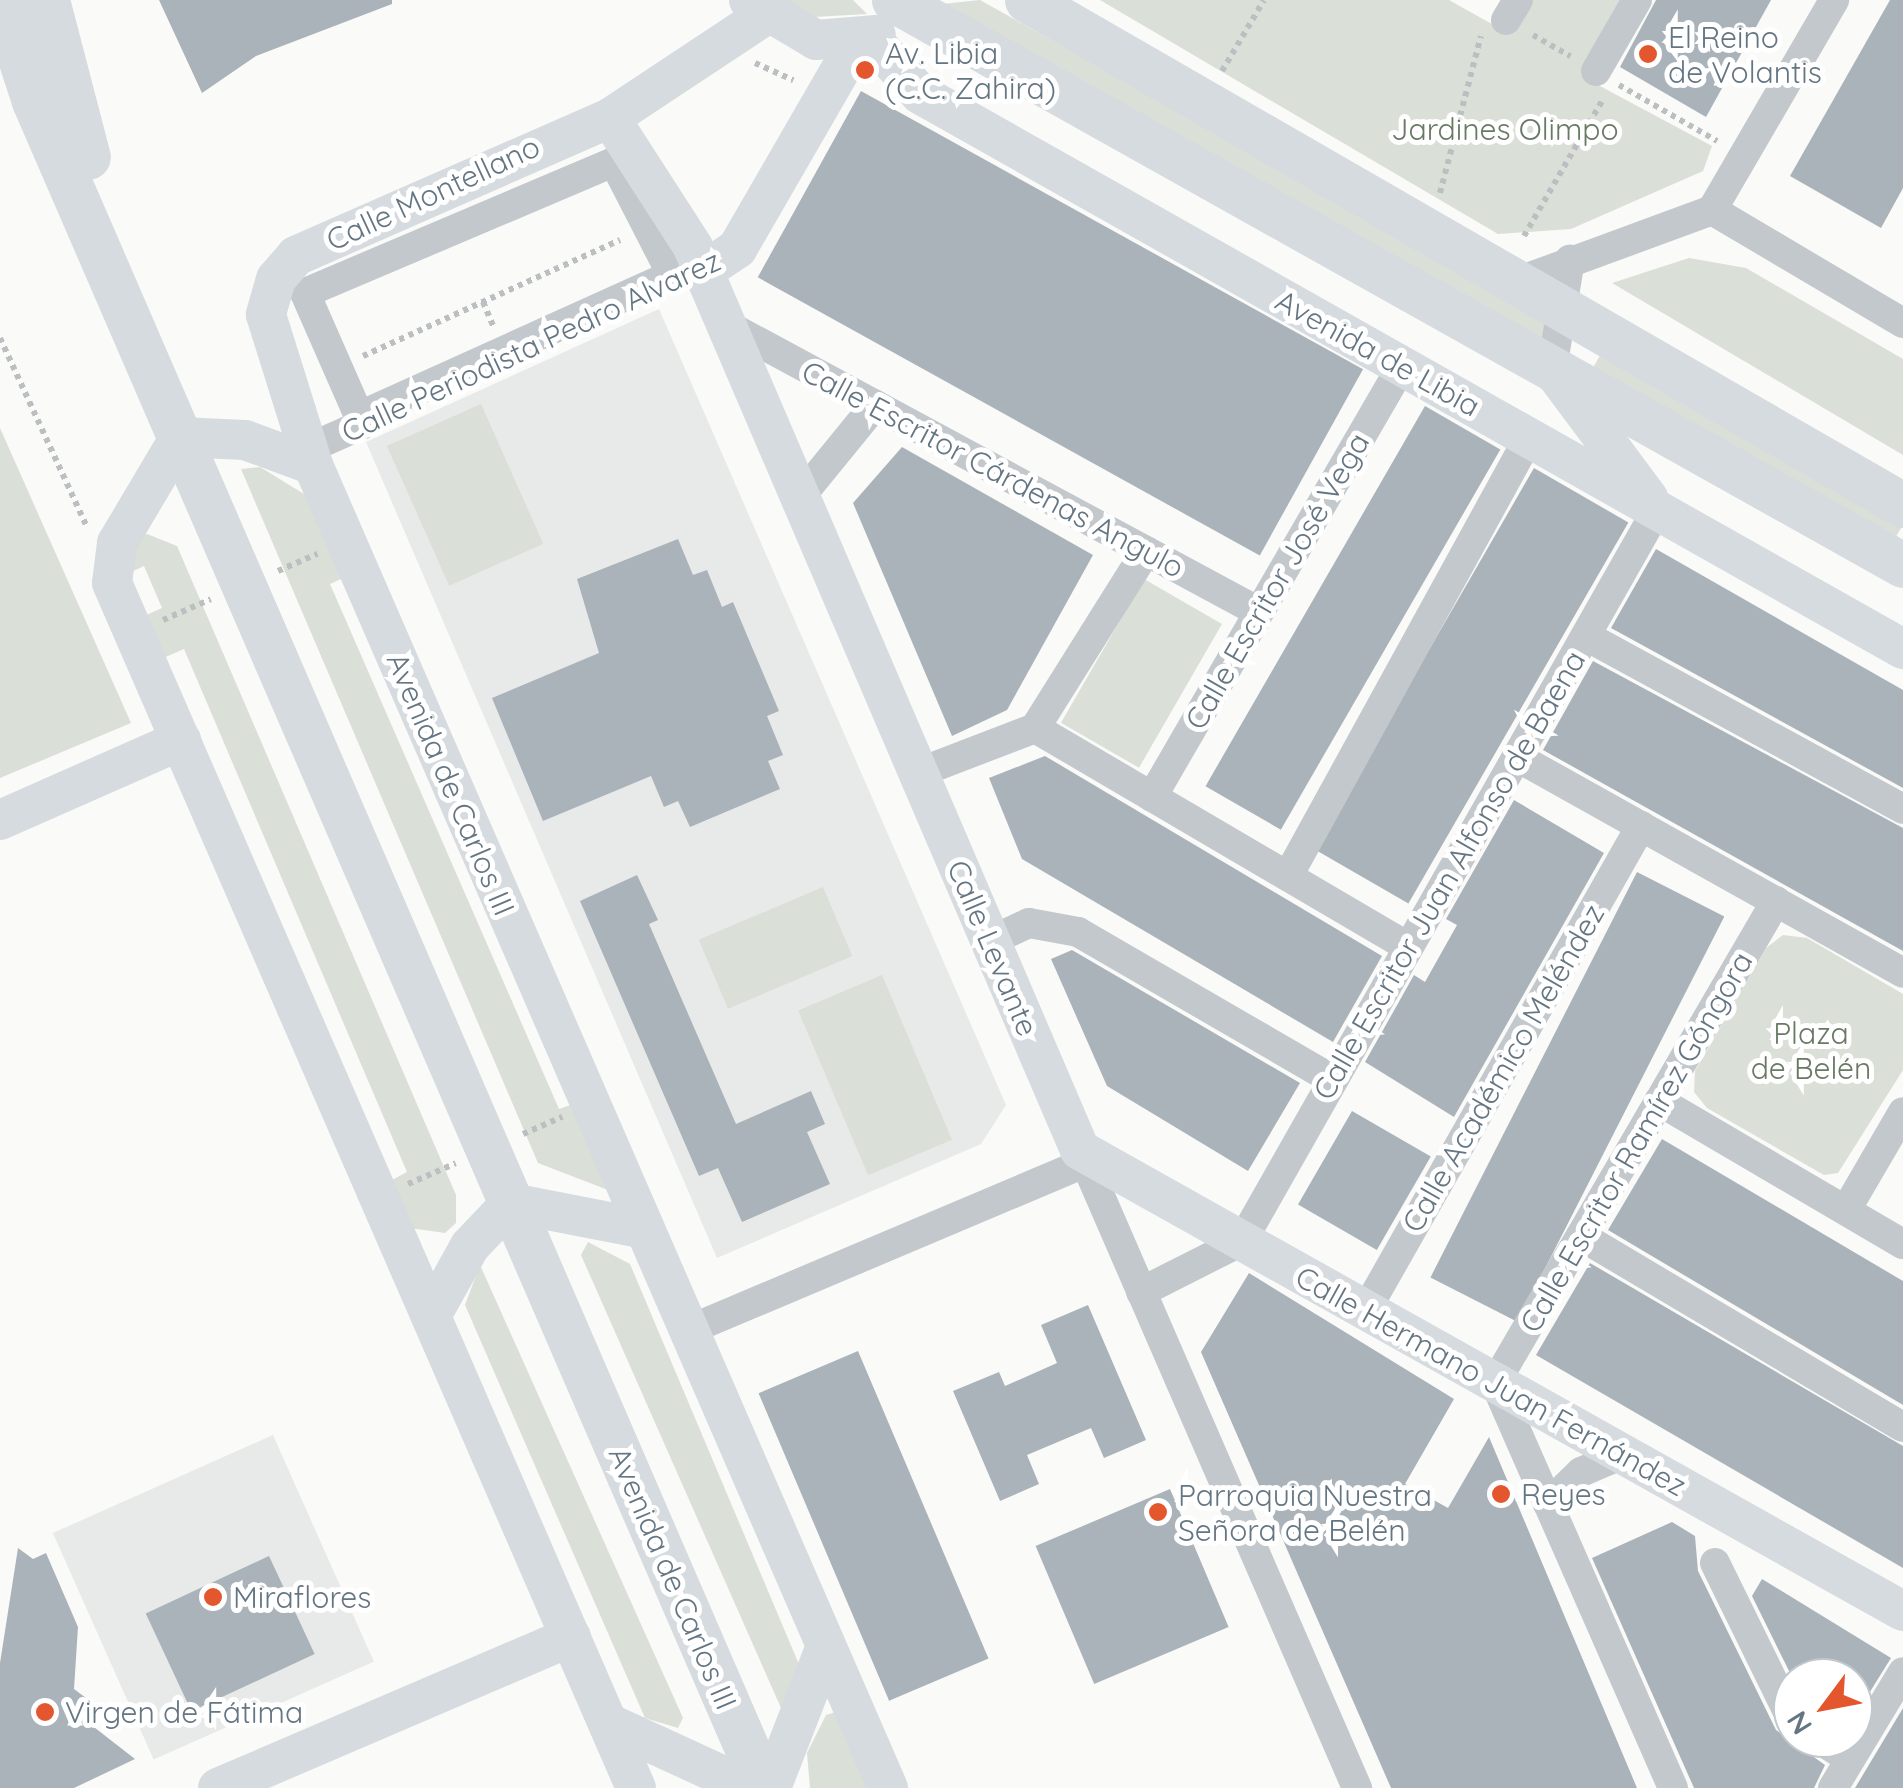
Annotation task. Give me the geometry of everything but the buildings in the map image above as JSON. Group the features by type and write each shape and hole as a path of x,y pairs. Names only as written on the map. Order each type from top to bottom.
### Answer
{"main road":[{"name":"Avenida de Carlos III","path":"0,0 90,230 767,1788"},
{"path":"47,0 64,88 100,186 90,230"},
{"path":"1028,0 1903,504"},
{"path":"891,18 1552,369 1903,566"},
{"path":"0,94 94,304 144,354"}],"street":[{"path":"1605,76 1637,0"},
{"path":"1514,282 1712,210 1834,0"},
{"path":"756,8 816,40 891,18"},
{"name":"Calle Montellano","path":"318,454 266,315 286,267 610,118 756,8"},
{"name":"Calle Periodista Pedro Alvarez","path":"318,454 704,271 737,249 891,18"},
{"name":"Avenida de Libia","path":"891,18 920,94 1903,648"},
{"name":"Calle Levante","path":"610,118 704,271 1356,1788"},
{"path":"614,162 647,228 672,275 359,416 305,293 614,162"},
{"path":"1712,210 1901,315"},
{"path":"1570,259 1566,310 1552,369 1657,510"},
{"name":"Calle Escritor Cárdenas Angulo","path":"726,325 1259,612"},
{"name":"Calle Escritor José Vega","path":"1152,797 1402,366"},
{"path":"800,497 875,405"},
{"path":"318,454 245,440 180,437 117,543 112,583 636,1788"},
{"path":"1288,876 1530,438"},
{"name":"Avenida de Carlos III","path":"318,454 645,1229 888,1788"},
{"name":"Calle Escritor Juan Alfonso de Baena","path":"1242,1241 1657,510"},
{"path":"918,772 1035,728 1146,551"},
{"path":"1586,636 1903,809"},
{"path":"1035,728 1409,947"},
{"path":"0,820 181,740"},
{"path":"1517,756 1903,973"},
{"name":"Calle Académico Meléndez","path":"1366,1310 1641,826"},
{"name":"Calle Escritor Ramírez Góngora","path":"1496,1383 1776,901"},
{"path":"990,941 1029,923 1078,932 1333,1080"},
{"path":"1659,1100 1903,1244"},
{"path":"1846,1210 1903,1112"},
{"path":"689,1330 1082,1156"},
{"name":"Calle Hermano Juan Fernández","path":"1082,1156 1242,1241 1903,1611"},
{"path":"431,1316 470,1246 511,1203 645,1229"},
{"path":"1580,1236 1903,1427"},
{"path":"1142,1292 1242,1241"},
{"path":"1496,1383 1673,1788"},
{"path":"1548,1504 1581,1472 1623,1454"},
{"path":"1715,1563 1773,1681"},
{"path":"218,1788 570,1637"},
{"name":"Avenida de Carlos III","path":"767,1788 826,1646"},
{"path":"1833,1788 1903,1672"},
{"path":"608,1723 749,1788"}],"path":[{"path":"1222,72 1264,0"},
{"path":"1438,199 1502,16"},
{"path":"1524,236 1605,76"},
{"path":"338,368 647,228"},
{"path":"0,338 112,583"}],"shaded area":[{"path":"659,309 1006,1105 981,1144 717,1258 366,442"},
{"name":"Miraflores","path":"273,1435 374,1662 154,1760 53,1533"}],"green space":[{"path":"780,0 853,0 867,14 814,17"},
{"path":"980,0 1556,322 1547,345 942,4"},
{"name":"Jardines Olimpo","path":"1100,0 1449,0 1506,32 1524,0 1628,0 1585,78 1712,146 1703,171 1571,229 1498,234"},
{"path":"1689,258 1746,268 1903,359 1903,455 1612,283"},
{"path":"1602,352 1903,526 1887,553 1586,380"},
{"path":"481,404 543,544 449,586 387,446"},
{"path":"0,428 131,723 0,778"},
{"path":"260,467 317,502 350,575 330,584 559,1109 582,1101 608,1190 538,1163 241,469"},
{"path":"147,534 177,546 456,1195 456,1223 445,1233 410,1228 390,1181 407,1172 184,649 161,659 142,617 162,608 144,566 125,575 135,539"},
{"path":"1144,579 1222,624 1139,768 1061,723"},
{"path":"823,887 852,956 728,1009 699,940"},
{"name":"Plaza de Belén","path":"1783,935 1807,938 1903,994 1903,1070 1838,1173 1824,1175 1707,1108 1694,1092 1695,1071 1766,948"},
{"path":"882,975 952,1140 868,1175 798,1011"},
{"path":"588,1242 630,1264 803,1674 781,1708 581,1255"},
{"path":"480,1265 683,1718 678,1728 645,1718 465,1305"},
{"path":"839,1711 876,1788 810,1788 807,1753 826,1715"}],"place":[{"name":"El Reino de Volantis","path":"1648,54"},
{"name":"Av. Libia (C.C. Zahira)","path":"865,70"},
{"name":"Reyes","path":"1501,1494"},
{"name":"Parroquia Nuestra Señora de Belén","path":"1158,1512"},
{"name":"Miraflores","path":"213,1597"},
{"name":"Virgen de Fátima","path":"45,1712"}]}
